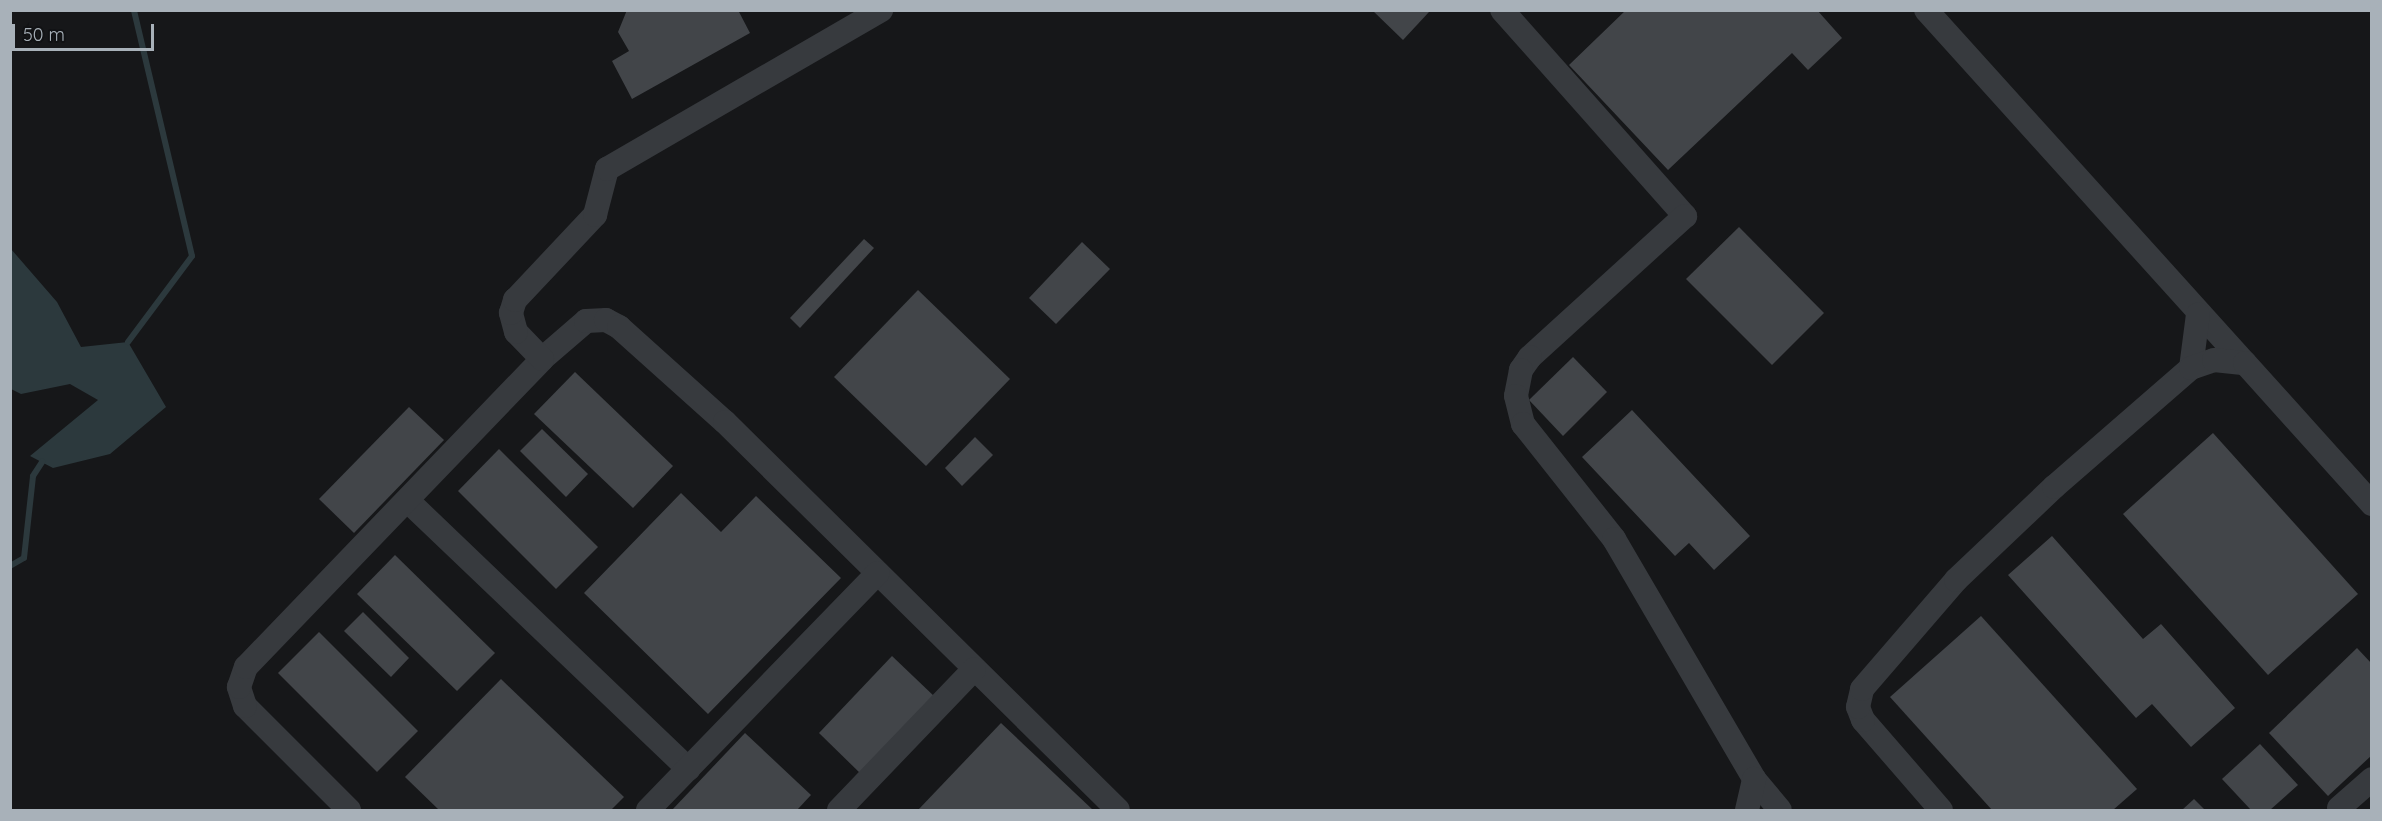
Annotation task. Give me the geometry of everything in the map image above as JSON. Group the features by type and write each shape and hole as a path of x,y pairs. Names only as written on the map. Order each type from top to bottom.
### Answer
{"lane":[{"path":"542,359 516,332 511,313 515,300 595,215 607,170 881,10"},
{"path":"1502,10 1685,216 1530,357 1518,382 1518,409 1523,424 1614,539 1754,779 1780,810"},
{"path":"1926,10 2198,314 2372,504"},
{"path":"2191,368 2198,314"},
{"path":"349,810 245,706 240,697 241,677 253,658 408,501 542,359 586,321 613,323 725,422 1118,810"},
{"path":"1941,810 1863,720 1858,707 1862,689 1956,580 2054,487 2191,368 2214,360 2245,363"},
{"path":"408,501 688,769"},
{"path":"648,810 878,573"},
{"path":"839,810 974,669"},
{"path":"1746,810 1754,779"},
{"path":"2339,808 2372,779"}],"shaded area":[{"path":"11,249 57,302 81,347 128,342 166,407 110,454 53,468 30,456 98,400 70,384 21,394 11,389"}],"building":[{"path":"627,10 738,10 750,33 632,99 612,61 629,51 618,32"},
{"path":"1372,10 1427,10 1429,12 1403,40"},
{"path":"1626,10 1817,10 1842,38 1808,70 1792,53 1668,170 1569,65"},
{"path":"1739,227 1824,313 1772,365 1686,279"},
{"path":"864,239 874,248 800,328 790,318"},
{"path":"1082,242 1110,269 1056,324 1029,298"},
{"path":"918,290 1010,379 926,466 834,377"},
{"path":"1573,357 1607,392 1563,436 1529,400"},
{"path":"575,372 673,466 633,508 534,414"},
{"path":"409,407 444,440 354,533 319,499"},
{"path":"1632,410 1750,536 1714,570 1689,543 1675,556 1582,457"},
{"path":"542,429 588,474 566,497 520,451"},
{"path":"2213,433 2358,594 2268,675 2123,514"},
{"path":"975,437 993,455 962,486 945,468"},
{"path":"499,449 598,547 556,589 458,491"},
{"path":"681,493 721,532 756,496 841,578 708,714 584,593"},
{"path":"2052,536 2143,639 2161,624 2235,708 2191,747 2152,704 2136,718 2008,575"},
{"path":"395,555 495,653 457,691 357,594"},
{"path":"363,612 409,658 391,677 344,631"},
{"path":"1981,616 2137,789 2113,810 1992,810 1890,697"},
{"path":"319,632 418,731 377,772 278,673"},
{"path":"2357,648 2372,664 2372,755 2328,796 2269,733"},
{"path":"892,656 936,698 862,775 819,733"},
{"path":"501,679 624,797 611,810 439,810 405,777"},
{"path":"1001,723 1093,810 918,810"},
{"path":"745,733 811,795 797,810 672,810"},
{"path":"2260,744 2298,785 2270,810 2251,810 2222,779"},
{"path":"2194,799 2205,810 2182,810"}],"waterway":[{"path":"128,342 192,256 134,10"},
{"path":"10,566 24,558 33,476 42,462"}]}
